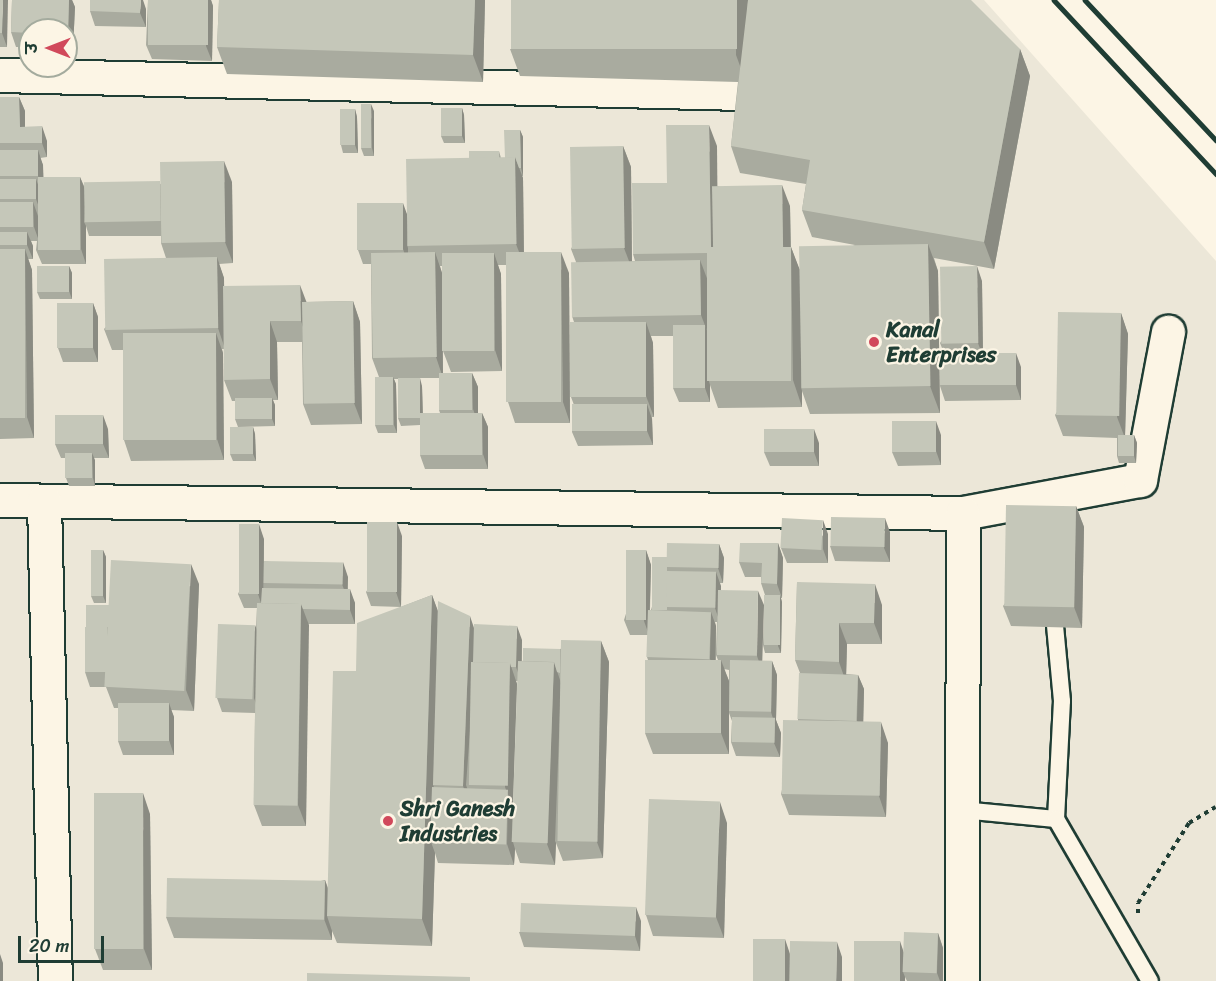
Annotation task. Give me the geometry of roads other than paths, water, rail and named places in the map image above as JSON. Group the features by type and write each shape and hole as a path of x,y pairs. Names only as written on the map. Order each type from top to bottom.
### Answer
{"street":[{"path":"0,75 742,93"},
{"path":"0,500 963,513 1140,480 1168,332"},
{"path":"44,501 55,981"},
{"path":"962,981 963,513"}],"lane":[{"path":"1055,626 1062,701 1056,819 1138,965 1150,981"},
{"path":"962,810 1056,819"}],"railway":[{"path":"1054,0 1216,174"},
{"path":"1085,0 1216,140"}],"place":[{"name":"Kanal Enterprises","path":"874,342"},
{"name":"Shri Ganesh Industries","path":"388,821"}]}
